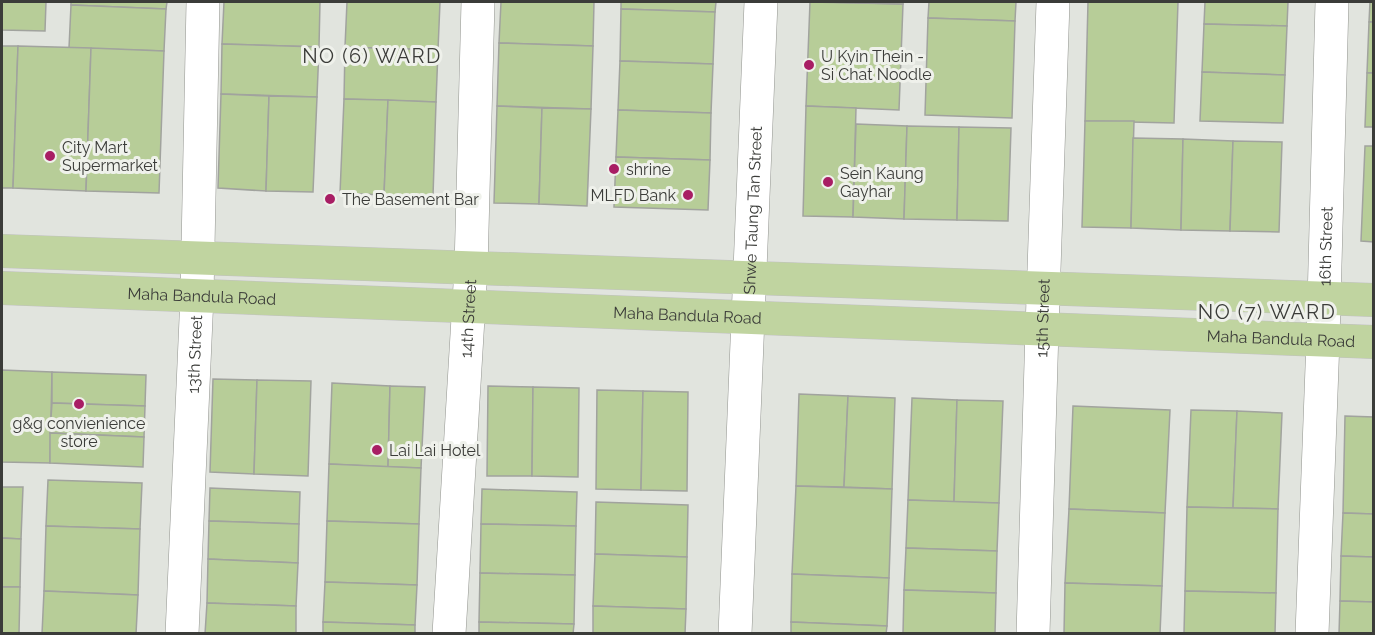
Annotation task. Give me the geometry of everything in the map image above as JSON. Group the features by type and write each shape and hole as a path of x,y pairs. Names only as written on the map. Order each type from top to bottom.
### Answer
{"main road":[{"path":"2,251 1374,300"},
{"name":"Maha Bandula Road","path":"2,288 1374,342"}],"street":[{"name":"13th Street","path":"182,633 197,296 203,2"},
{"name":"14th Street","path":"449,633 471,268 478,2"},
{"name":"Shwe Taung Tan Street","path":"735,633 760,2"},
{"name":"15th Street","path":"1033,633 1053,2"},
{"name":"16th Street","path":"1312,633 1332,2"}],"building":[{"path":"2,2 46,2 45,31 2,30"},
{"path":"71,2 167,2 166,9 71,5"},
{"path":"224,2 320,2 319,47 222,44"},
{"path":"347,2 440,2 438,50 345,47"},
{"path":"501,2 594,2 593,46 499,43"},
{"path":"621,2 716,2 715,12 621,9"},
{"path":"810,2 903,4 899,110 806,106"},
{"path":"823,2 903,2 903,4"},
{"path":"929,2 1016,2 1015,21 928,18"},
{"path":"1088,2 1178,2 1174,123 1085,121"},
{"path":"1205,2 1288,2 1287,26 1204,24"},
{"path":"1370,2 1374,2 1374,22 1369,22"},
{"path":"71,5 166,9 164,51 69,48"},
{"path":"621,9 715,12 713,64 620,61"},
{"path":"928,18 1015,21 1012,118 925,115"},
{"path":"1369,22 1374,22 1374,73 1367,73"},
{"path":"1204,24 1287,26 1285,75 1202,72"},
{"path":"499,43 593,46 591,109 497,106"},
{"path":"222,44 319,47 317,97 221,94"},
{"path":"2,46 18,46 13,188 2,188"},
{"path":"18,46 91,48 86,191 13,188"},
{"path":"345,47 438,50 436,102 344,99"},
{"path":"91,48 164,51 159,193 86,191"},
{"path":"620,61 713,64 711,113 618,110"},
{"path":"1202,72 1285,75 1283,123 1200,121"},
{"path":"1367,73 1374,73 1374,127 1365,127"},
{"path":"221,94 269,96 266,191 218,188"},
{"path":"269,96 317,97 313,192 266,191"},
{"path":"344,99 388,100 384,195 340,193"},
{"path":"388,100 436,102 433,196 384,195"},
{"path":"497,106 542,108 539,204 494,203"},
{"path":"806,106 856,108 853,217 803,216"},
{"path":"542,108 591,109 587,206 539,204"},
{"path":"618,110 711,113 710,160 616,157"},
{"path":"1085,121 1134,121 1131,228 1082,227"},
{"path":"856,124 907,126 904,219 853,217"},
{"path":"907,126 959,127 957,220 904,219"},
{"path":"959,127 1011,128 1008,221 957,220"},
{"path":"1133,138 1183,139 1181,230 1131,228"},
{"path":"1183,139 1233,141 1230,231 1181,230"},
{"path":"1233,141 1282,142 1279,232 1230,231"},
{"path":"1365,146 1374,146 1374,242 1361,241"},
{"path":"616,157 710,160 708,210 614,207"},
{"path":"2,370 52,372 50,463 2,462"},
{"path":"52,372 146,375 145,406 52,403"},
{"path":"213,379 257,380 254,474 210,472"},
{"path":"257,380 311,381 308,476 254,474"},
{"path":"332,383 390,386 388,467 329,464"},
{"path":"390,386 425,387 421,468 388,467"},
{"path":"488,386 533,387 532,476 487,476"},
{"path":"533,387 579,388 578,477 532,476"},
{"path":"597,390 643,391 641,490 596,489"},
{"path":"643,391 688,392 687,491 641,490"},
{"path":"799,394 848,396 844,487 796,486"},
{"path":"848,396 895,398 892,489 844,487"},
{"path":"912,398 957,400 954,502 908,500"},
{"path":"957,400 1003,401 999,503 954,502"},
{"path":"52,403 145,406 144,437 50,433"},
{"path":"1073,406 1170,410 1165,513 1069,509"},
{"path":"1191,410 1237,411 1233,508 1187,507"},
{"path":"1237,411 1282,413 1278,509 1233,508"},
{"path":"1345,416 1374,417 1374,514 1343,513"},
{"path":"50,433 144,437 143,467 50,463"},
{"path":"329,464 421,468 419,524 327,521"},
{"path":"48,480 142,483 140,529 46,526"},
{"path":"796,486 892,489 889,578 792,574"},
{"path":"2,487 23,487 21,539 2,538"},
{"path":"210,488 300,492 299,524 209,521"},
{"path":"482,489 577,492 576,526 481,524"},
{"path":"908,500 999,503 997,551 906,548"},
{"path":"596,502 688,505 687,557 595,554"},
{"path":"1187,507 1278,509 1276,593 1185,591"},
{"path":"1069,509 1165,513 1162,586 1065,583"},
{"path":"1343,513 1374,514 1374,557 1341,556"},
{"path":"209,521 299,524 298,563 208,559"},
{"path":"327,521 419,524 417,585 325,582"},
{"path":"481,524 576,526 575,575 480,573"},
{"path":"46,526 140,529 138,595 44,591"},
{"path":"2,538 21,539 20,587 2,587"},
{"path":"906,548 997,551 996,593 904,590"},
{"path":"595,554 687,557 686,609 593,606"},
{"path":"1341,556 1374,557 1374,602 1340,601"},
{"path":"208,559 298,563 296,606 207,603"},
{"path":"480,573 575,575 574,624 479,622"},
{"path":"792,574 889,578 887,626 791,622"},
{"path":"325,582 417,585 415,625 323,622"},
{"path":"1065,583 1162,586 1160,634 1064,634"},
{"path":"2,587 20,587 19,634 2,634"},
{"path":"904,590 996,593 995,634 903,634"},
{"path":"44,591 138,595 136,634 42,634"},
{"path":"1185,591 1276,593 1275,634 1184,634"},
{"path":"1340,601 1374,602 1374,634 1339,634"},
{"path":"207,603 296,606 296,634 205,634"},
{"path":"593,606 686,609 685,634 593,634"},
{"path":"323,622 415,625 415,634 323,634"},
{"path":"479,622 574,624 573,634 479,634"},
{"path":"791,622 887,626 886,634 791,634"}],"place":[{"name":"U Kyin Thein - Si Chat Noodle","path":"809,65"},
{"name":"City Mart Supermarket","path":"50,156"},
{"name":"shrine","path":"614,169"},
{"name":"Sein Kaung Gayhar","path":"828,182"},
{"name":"MLFD Bank","path":"688,195"},
{"name":"The Basement Bar","path":"330,199"},
{"name":"g&g convienience store","path":"79,404"},
{"name":"Lai Lai Hotel","path":"377,450"}],"district":[{"name":"NO (6) WARD","path":"372,56"},
{"name":"NO (7) WARD","path":"1267,312"}]}
